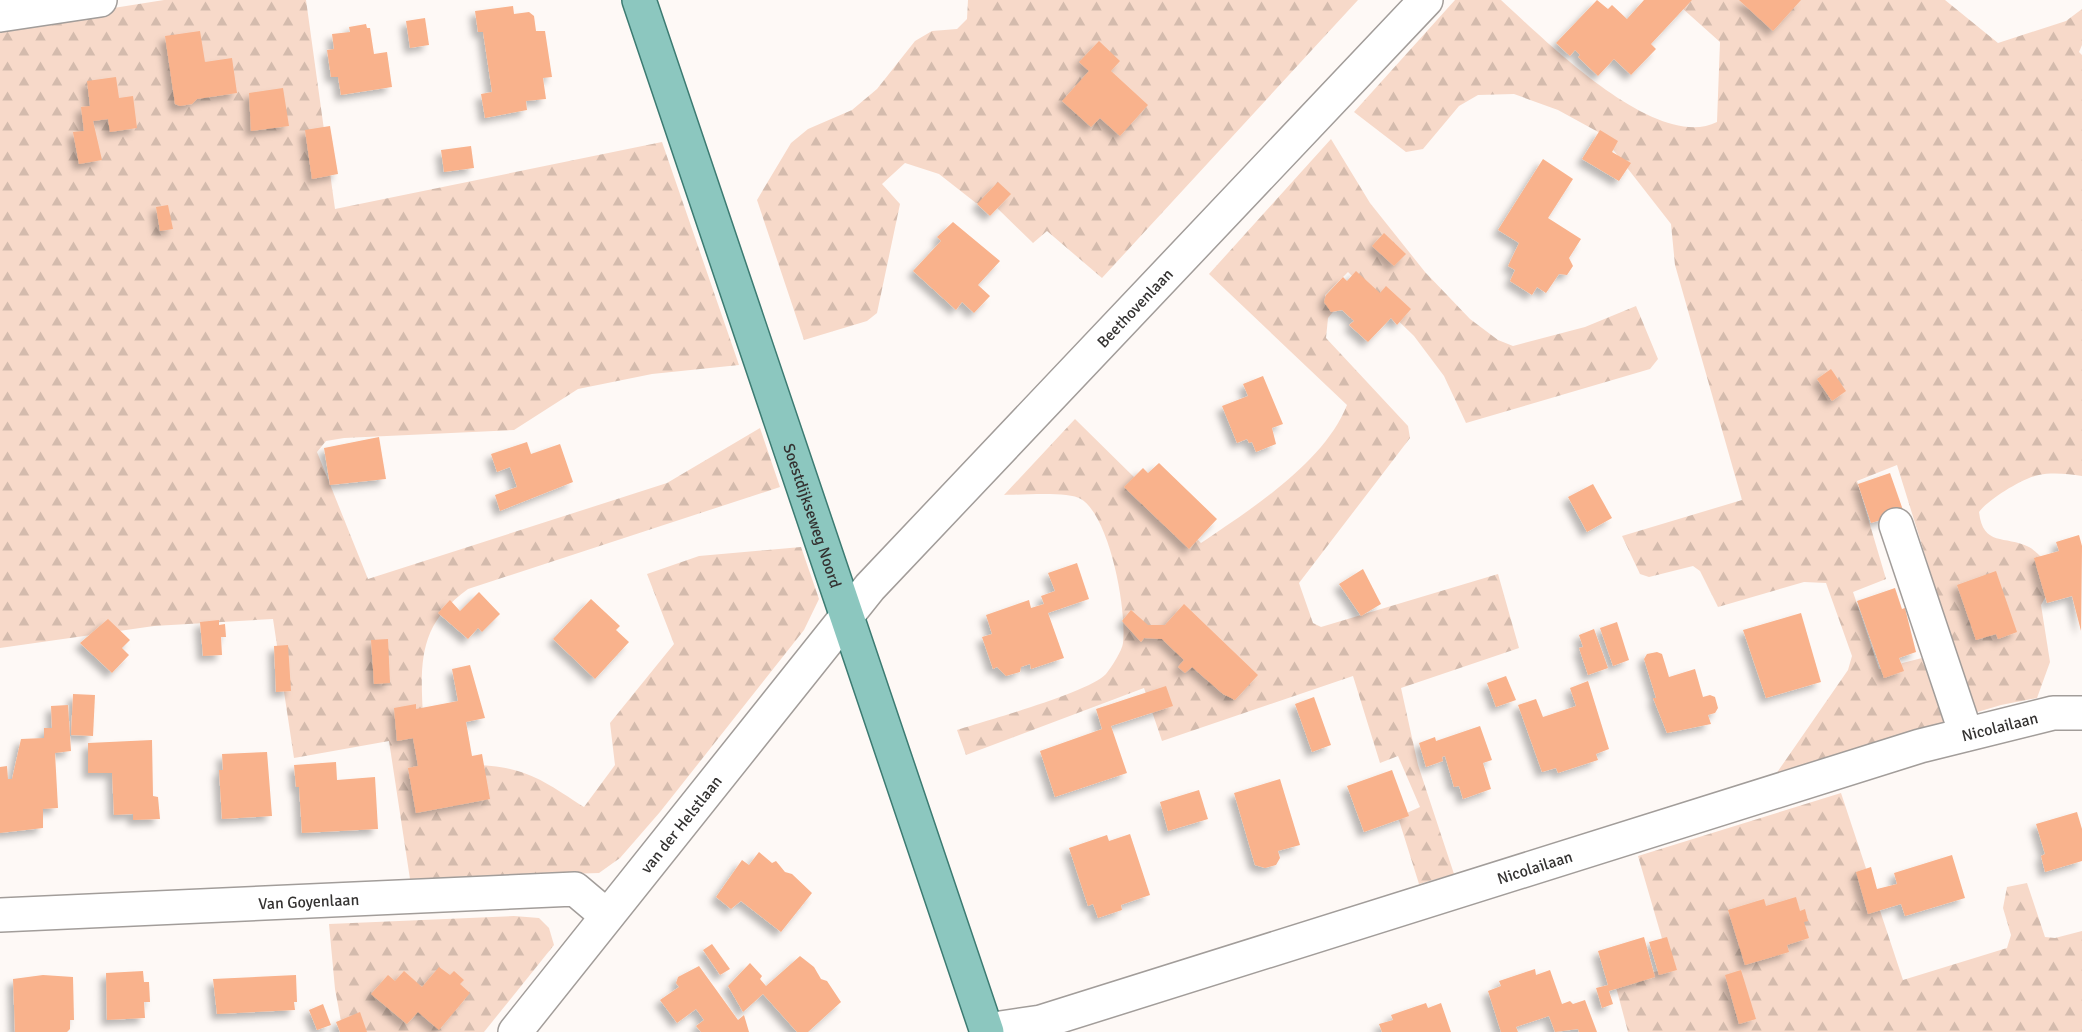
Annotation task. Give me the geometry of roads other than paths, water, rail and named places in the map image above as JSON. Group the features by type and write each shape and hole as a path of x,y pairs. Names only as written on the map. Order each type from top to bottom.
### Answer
{"main road":[{"name":"Soestdijkseweg Noord","path":"639,0 987,1031"}],"street":[{"path":"0,15 44,5 100,0"},
{"name":"Beethovenlaan","path":"846,617 870,587 1426,0"},
{"path":"1896,525 1966,734"},
{"name":"van der Helstlaan","path":"515,1032 846,617"},
{"name":"Nicolailaan","path":"987,1031 1041,1022 1920,746 2052,713 2082,713"},
{"name":"Van Goyenlaan","path":"0,915 159,910 575,889 607,916"}]}
